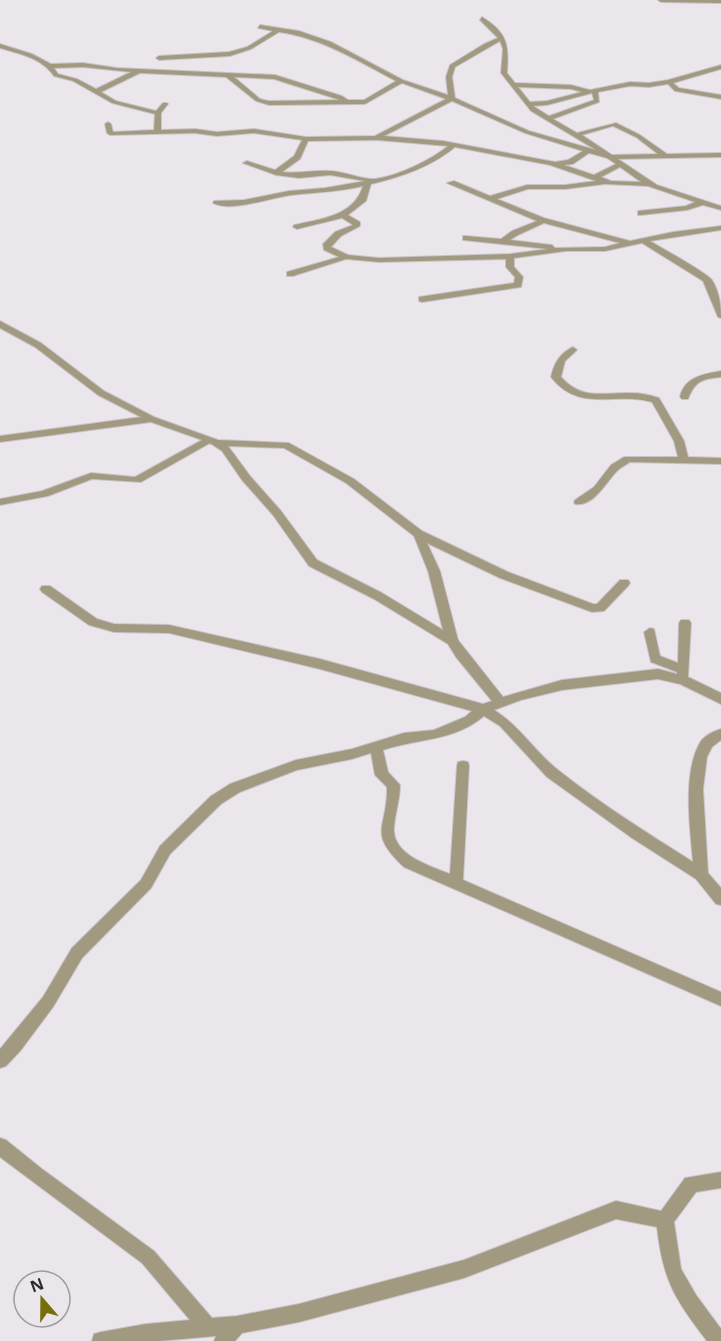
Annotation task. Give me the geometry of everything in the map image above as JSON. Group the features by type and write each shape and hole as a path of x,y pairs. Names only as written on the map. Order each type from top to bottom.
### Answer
{"street":[{"path":"661,0 721,1"},
{"path":"482,19 502,38 506,49 504,73 527,104 663,191 721,208"},
{"path":"260,27 299,33 329,43 401,81 452,99 527,132 587,152 611,157 721,155"},
{"path":"159,58 230,54 249,48 278,30"},
{"path":"452,99 449,77 452,66 480,48 502,38"},
{"path":"0,46 30,55 50,66 56,75 75,80 114,102 158,113"},
{"path":"50,66 83,65 289,80 340,97 347,103"},
{"path":"527,104 547,103 630,84 649,85 669,82 721,67"},
{"path":"96,92 140,70"},
{"path":"228,75 261,102 347,103 369,100 401,81"},
{"path":"669,82 677,90 721,97"},
{"path":"512,85 571,87 592,92 597,101 547,118"},
{"path":"377,138 452,99"},
{"path":"158,132 158,113 165,104"},
{"path":"108,124 112,134 195,130 222,134 254,131 306,139 377,138 454,145 569,166 605,182"},
{"path":"576,135 614,124 638,136 665,156"},
{"path":"276,173 297,157 306,139"},
{"path":"217,203 244,203 290,193 348,188 425,164 443,155 454,145"},
{"path":"569,166 587,152"},
{"path":"247,163 276,173 299,176 330,173 370,181"},
{"path":"594,178 621,164"},
{"path":"297,226 343,215 363,199 370,181"},
{"path":"490,199 527,187 557,188 605,182 650,184"},
{"path":"451,183 543,221 628,243"},
{"path":"641,213 687,208 703,202"},
{"path":"343,215 357,224 338,234 327,244 327,248 346,257 379,260 510,256 566,249 605,249 642,240 721,228"},
{"path":"504,241 515,233 543,221"},
{"path":"466,238 566,249"},
{"path":"642,240 706,279 710,283 716,307 721,315"},
{"path":"422,299 458,296 488,288 518,285 519,277 510,267 510,256"},
{"path":"290,274 346,257"},
{"path":"0,324 38,345 101,393 152,419 215,441 286,445 350,481 418,534 504,575 592,608 600,608 624,583"},
{"path":"573,351 564,356 558,368 556,377 561,386 593,397 647,397 656,400 679,441 684,460"},
{"path":"685,398 685,389 688,385 702,378 721,374"},
{"path":"0,439 152,419"},
{"path":"0,502 44,494 91,476 137,480 215,441"},
{"path":"215,441 277,513 313,563 378,596 452,641"},
{"path":"579,502 598,489 621,462 628,459 721,461"},
{"path":"418,534 434,571 452,641 501,703"},
{"path":"46,589 93,622 114,628 169,629 320,664 483,709 504,722 552,772 637,834 701,875 721,899"},
{"path":"683,675 685,623"},
{"path":"650,632 655,659 721,699"},
{"path":"0,1060 15,1045 48,1002 76,954 146,884 165,850 216,800 235,788 297,765 352,754 404,738 435,735 469,721 483,709 562,685 620,677 683,675"},
{"path":"701,875 696,786 706,744 721,734"},
{"path":"376,746 382,775 393,785 394,791 387,823 393,849 409,863 721,999"},
{"path":"456,883 463,766"},
{"path":"0,1146 148,1257 209,1328"},
{"path":"719,1341 692,1306 678,1282 669,1259 665,1220 691,1184 721,1180"},
{"path":"101,1341 237,1325 299,1313 464,1269 616,1210 665,1220"},
{"path":"223,1341 237,1325"}]}
